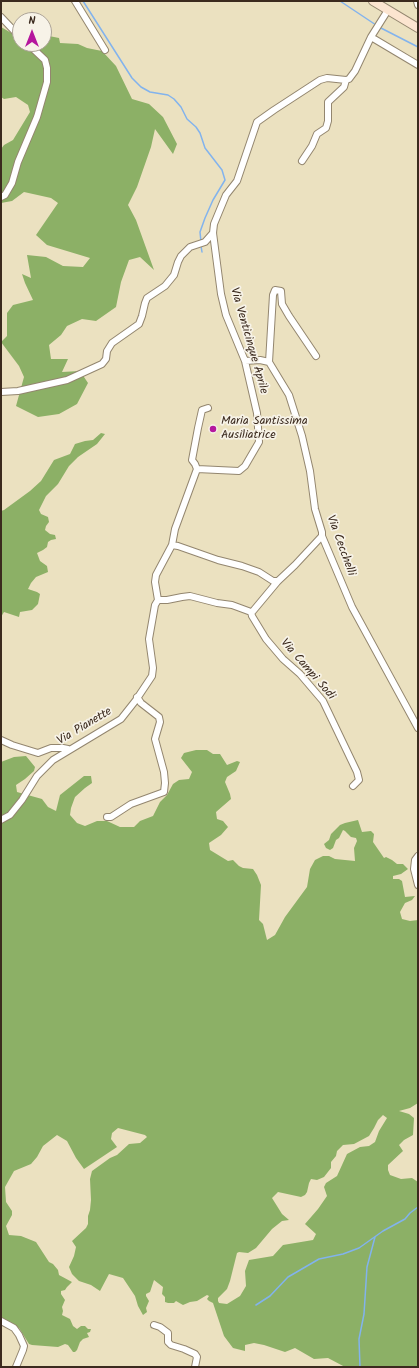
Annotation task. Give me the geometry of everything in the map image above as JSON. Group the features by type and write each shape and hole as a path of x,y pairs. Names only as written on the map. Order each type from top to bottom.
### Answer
{"main road":[{"path":"373,1 417,25"}],"street":[{"path":"74,1 105,50"},
{"path":"417,1 418,5"},
{"path":"302,161 312,146 317,134 326,128 328,121 328,102 344,87 346,80 353,75 372,36 388,10"},
{"path":"1,17 12,29"},
{"path":"372,36 418,65"},
{"path":"1,197 5,195 12,183 18,162 37,117 48,82 45,60 36,52"},
{"name":"Via Venticinque Aprile","path":"197,469 240,471 245,466 259,442 257,413 245,360 226,315 221,294 213,233 214,224 226,195 237,181 257,122 320,80 327,78 346,80"},
{"path":"1,392 18,391 67,380 102,364 106,359 107,351 112,343 139,324 148,298 165,286 174,275 181,256 190,247 205,242 213,233"},
{"path":"245,360 260,360 269,362 273,295 275,290 280,291 282,304 316,356"},
{"name":"Via Cecchelli","path":"269,362 289,395 295,412 310,471 315,509 322,536 352,607 418,728"},
{"path":"208,408 202,410 192,460 197,469 175,530 172,545 156,575 155,582 158,600 190,596 232,605 245,611 254,611 278,581 322,536"},
{"path":"172,545 242,566 259,572 273,581 278,581"},
{"name":"Via Pianette","path":"1,820 10,815 42,770 53,760 68,749 120,719 152,676 153,668 149,639 155,605 158,600"},
{"name":"Via Campi Sodi","path":"251,612 266,639 283,659 300,674 323,701 357,772 358,780 353,786"},
{"path":"107,817 111,817 131,804 164,792 164,772 155,739 160,722 159,717 137,697"},
{"path":"1,740 38,753 50,748 68,749"},
{"path":"418,856 415,860 414,869 418,885"},
{"path":"1,1321 14,1328 24,1346 16,1367"},
{"path":"154,1325 168,1333 168,1342 171,1345 184,1348 198,1357 195,1367"}],"green space":[{"path":"1,27 12,33 12,52 52,52 52,37 59,38 60,43 78,44 87,48 102,51 116,66 132,99 149,104 163,117 177,144 173,154 155,129 151,147 137,187 128,205 136,220 154,270 140,257 129,260 121,282 116,307 96,321 82,319 67,326 61,335 49,345 51,359 68,359 62,372 80,371 88,383 77,404 59,414 38,417 16,406 24,377 19,366 1,342 7,336 7,313 13,305 33,300 22,274 31,278 27,255 46,257 63,266 83,267 90,258 47,245 36,235 58,203 51,198 24,192 12,201 1,203 1,149 4,145 13,140 30,112 28,105 16,97 4,99 1,97"},
{"path":"101,433 105,434 97,444 78,457 69,466 58,484 46,496 39,510 41,514 48,517 49,522 45,530 50,534 55,535 56,539 48,542 47,547 37,553 40,561 47,566 48,572 36,577 28,589 40,594 38,604 32,610 20,612 19,617 4,612 1,617 1,511 30,491 41,481 54,460 70,454 75,444 93,440"},
{"path":"196,750 207,750 213,754 220,754 227,765 237,761 240,762 236,771 227,777 225,782 231,799 216,812 217,819 223,821 228,827 221,835 209,843 210,850 228,861 233,860 243,868 253,869 257,875 261,885 259,920 263,924 267,940 275,935 285,917 307,887 310,869 315,860 323,856 329,856 335,859 355,861 354,848 357,841 356,838 351,837 345,831 343,830 339,838 336,840 333,848 330,850 326,848 324,844 329,840 331,834 340,825 358,820 362,832 371,831 374,834 373,842 384,858 386,857 397,864 403,864 408,869 401,874 393,876 393,879 399,879 402,881 405,897 415,896 412,900 405,903 400,912 402,919 410,921 418,920 418,1103 410,1108 399,1111 409,1114 414,1118 413,1135 399,1145 403,1151 388,1165 388,1170 390,1175 401,1179 412,1178 418,1182 418,1367 345,1367 328,1358 314,1359 295,1348 285,1352 254,1343 245,1345 245,1351 233,1348 224,1336 213,1303 207,1299 209,1296 207,1295 197,1301 183,1305 176,1301 174,1303 168,1303 165,1302 165,1297 162,1294 163,1287 154,1280 150,1292 146,1294 149,1301 146,1308 147,1312 143,1315 135,1296 123,1278 109,1274 100,1291 91,1285 79,1281 72,1274 69,1267 76,1247 72,1241 86,1228 88,1224 91,1200 90,1179 92,1171 110,1158 117,1155 129,1144 140,1143 147,1137 145,1135 118,1128 112,1133 111,1139 117,1147 84,1169 67,1141 57,1135 43,1146 31,1164 14,1171 5,1187 6,1202 12,1211 12,1215 6,1226 9,1235 21,1236 36,1242 49,1262 58,1270 59,1275 72,1282 65,1290 61,1291 61,1294 65,1300 62,1307 62,1315 70,1319 73,1326 77,1329 81,1326 85,1326 88,1329 91,1329 90,1332 87,1333 89,1337 80,1342 75,1352 73,1352 68,1345 65,1344 58,1347 32,1345 29,1344 19,1328 1,1320 1,762 14,757 26,756 35,767 34,771 16,785 17,792 42,799 48,807 56,811 60,795 84,776 91,776 92,783 75,797 70,815 77,823 85,826 97,821 107,821 120,827 134,827 140,821 153,816 160,802 167,795 173,784 179,780 189,779 192,772 181,758 184,753","holes":["383,1115 387,1118 379,1131 375,1142 369,1146 360,1147 347,1154 337,1176 326,1183 324,1187 327,1196 305,1224 316,1234 313,1240 283,1245 273,1256 249,1260 245,1271 246,1286 240,1296 227,1304 219,1303 218,1298 227,1289 230,1281 237,1253 248,1253 256,1248 272,1229 282,1221 289,1220 282,1214 272,1198 278,1192 301,1197 305,1195 311,1179 317,1180 324,1177 331,1168 331,1162 336,1156 337,1151 343,1145 354,1144 369,1136 378,1120"]}],"waterway":[{"path":"83,1 132,78 141,87 150,92 168,95 174,99 181,107 187,119 196,127 200,133 205,148 222,170 225,180 213,200 205,218 200,232 201,242"},
{"path":"340,1 376,25"},
{"path":"379,27 418,47"},
{"path":"201,246 202,252"},
{"path":"256,1305 270,1296 288,1277 319,1259 343,1254 359,1248 383,1231 405,1219 418,1207"},
{"path":"360,1367 359,1339 364,1314 367,1267 375,1237"}],"place":[{"name":"Maria Santissima Ausiliatrice","path":"213,429"}]}
